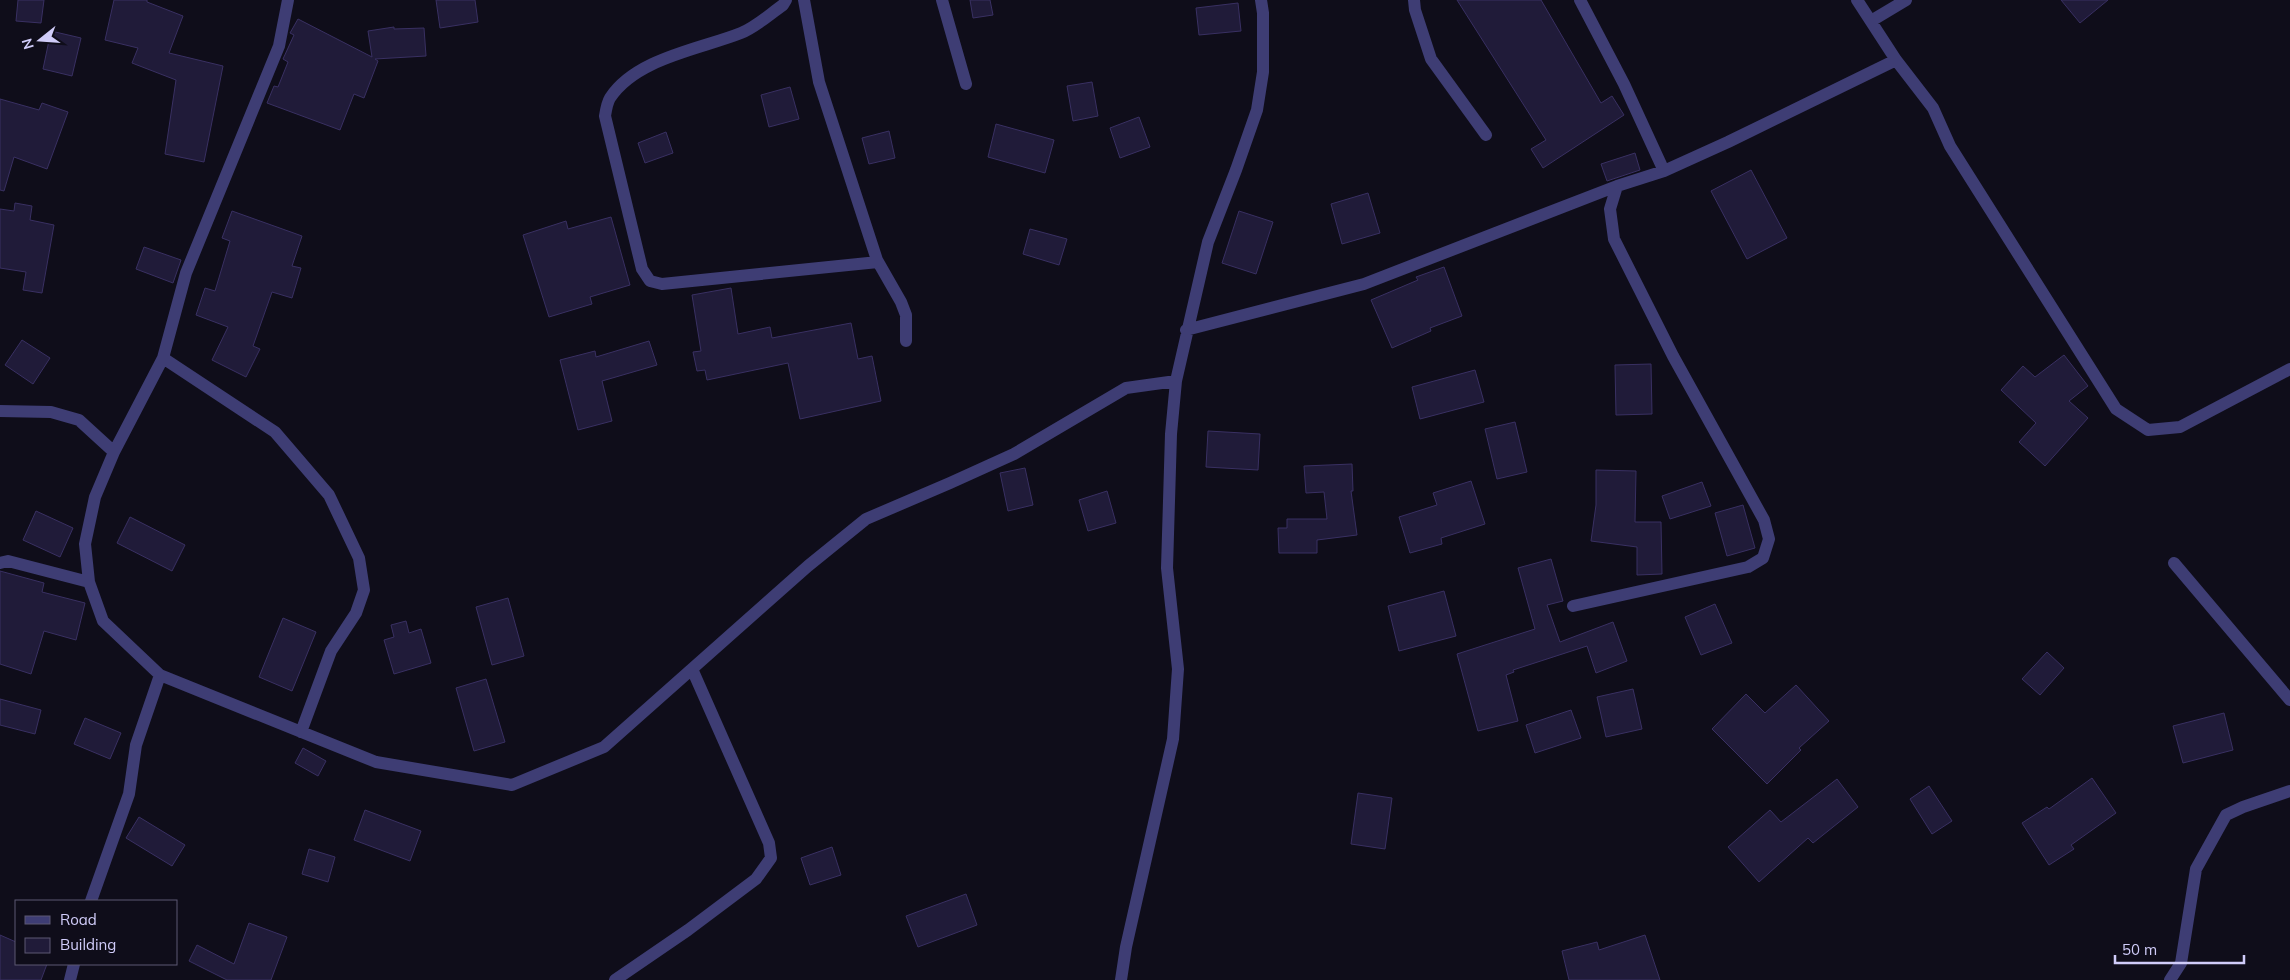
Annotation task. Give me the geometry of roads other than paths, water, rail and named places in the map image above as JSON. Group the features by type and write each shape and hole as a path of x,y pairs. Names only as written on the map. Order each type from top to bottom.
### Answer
{"street":[{"path":"288,0 279,46 186,273 163,358 114,452 95,496 85,544 89,582 104,621 160,675 376,762 512,785 604,747 808,566 866,519 1014,454 1126,388 1176,381"},
{"path":"786,0 783,5 743,32 692,48 645,68 620,85 609,100 605,116 642,269 650,281 662,284 878,262"},
{"path":"804,0 819,82 878,262 901,302 906,315 906,341"},
{"path":"942,0 966,84"},
{"path":"1121,980 1126,947 1173,739 1178,669 1166,568 1171,434 1176,381 1186,330 1208,242 1257,110 1263,72 1263,13 1261,0"},
{"path":"1414,0 1415,10 1431,59 1486,135"},
{"path":"1580,0 1624,84 1664,171"},
{"path":"1857,0 1896,60 1933,108 1950,146 2116,409 2148,430 2180,427 2290,369"},
{"path":"1870,21 1906,0"},
{"path":"1186,330 1364,284 1617,186 1664,171 1737,138 1896,60"},
{"path":"1573,606 1748,567 1763,558 1769,539 1764,520 1673,356 1614,239 1610,209 1617,186"},
{"path":"163,358 275,432 329,495 359,558 364,590 356,613 331,651 301,732"},
{"path":"0,411 51,412 78,420 114,452"},
{"path":"0,563 8,561 89,582"},
{"path":"2174,563 2290,700"},
{"path":"615,980 688,930 756,879 771,858 769,843 692,669"},
{"path":"91,900 129,794 136,745 160,675"},
{"path":"2170,980 2181,963 2196,869 2226,815 2243,807 2290,791"},
{"path":"70,980 74,965"}]}
